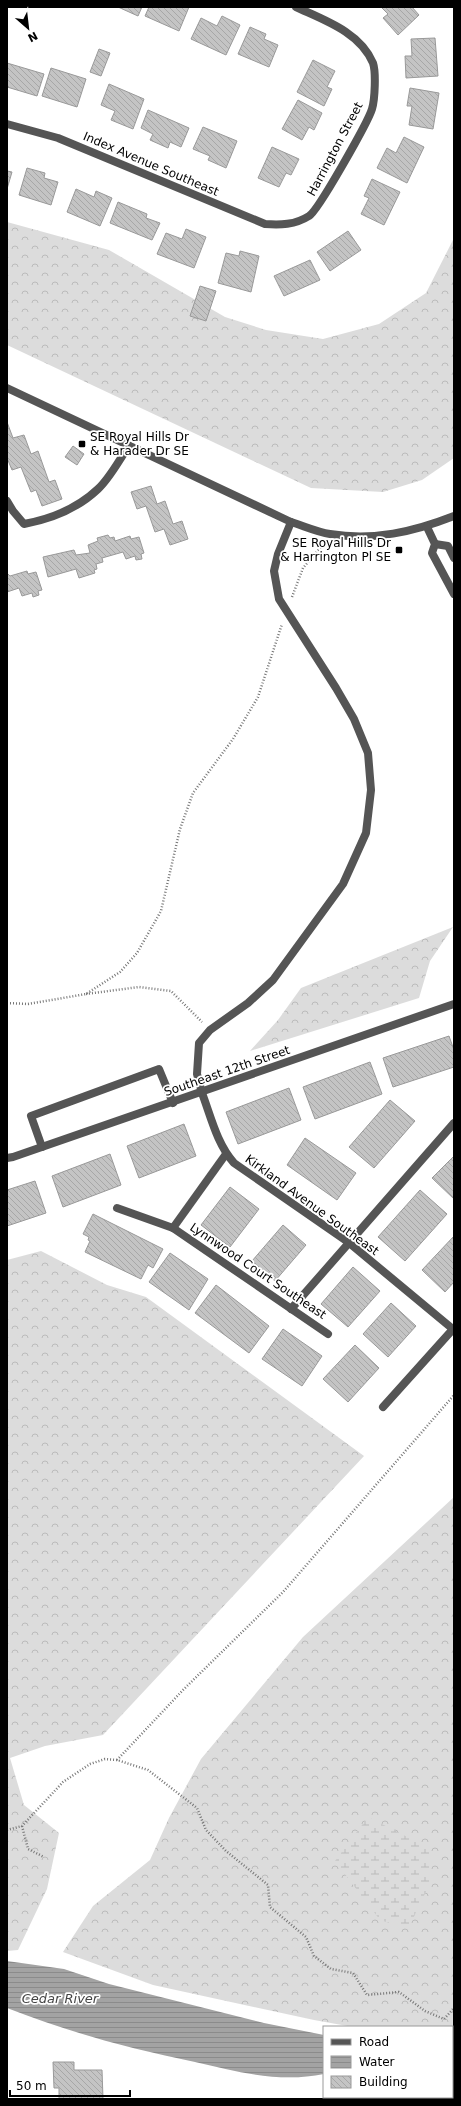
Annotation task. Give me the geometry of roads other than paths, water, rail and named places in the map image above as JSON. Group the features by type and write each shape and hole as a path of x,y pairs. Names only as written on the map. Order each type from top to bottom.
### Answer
{"street":[{"name":"Harrington Street","path":"285,225 310,216 324,199 372,109 374,86 373,64 362,46 343,29 296,7"},
{"name":"Index Avenue Southeast","path":"7,124 58,138 265,224 285,225"},
{"path":"7,388 291,522 329,534 360,536 392,535 427,527 454,516"},
{"path":"7,501 24,524 44,520 69,510 99,489 128,446"},
{"name":"Kirkland Avenue Southeast","path":"291,522 278,554 274,571 279,599 340,694 354,719 368,753 371,790 366,833 343,884 273,980 248,1003 210,1030 199,1043 197,1074 218,1138 226,1154 234,1164 348,1242 454,1329"},
{"path":"427,527 436,544"},
{"path":"436,544 448,546 454,558"},
{"path":"436,544 432,553 454,594"},
{"name":"Southeast 12th Street","path":"7,1158 13,1158 173,1103 454,1004"},
{"path":"42,1147 30,1116 160,1069 173,1103"},
{"path":"291,1309 454,1122"},
{"name":"Lynnwood Court Southeast","path":"173,1228 226,1154"},
{"name":"Lynnwood Court Southeast","path":"117,1208 173,1228 328,1334"},
{"path":"383,1407 454,1329"}],"water":[{"name":"Cedar River","path":"7,1961 64,1969 109,1984 264,2023 323,2035 323,2074 275,2077 243,2073 123,2046 53,2025 7,2008"},
{"path":"454,2091 454,2099 415,2098 453,2098"}],"place":[{"name":"SE Royal Hills Dr & Harader Dr SE","path":"82,444"},
{"name":"SE Royal Hills Dr & Harrington Pl SE","path":"399,550"}]}
